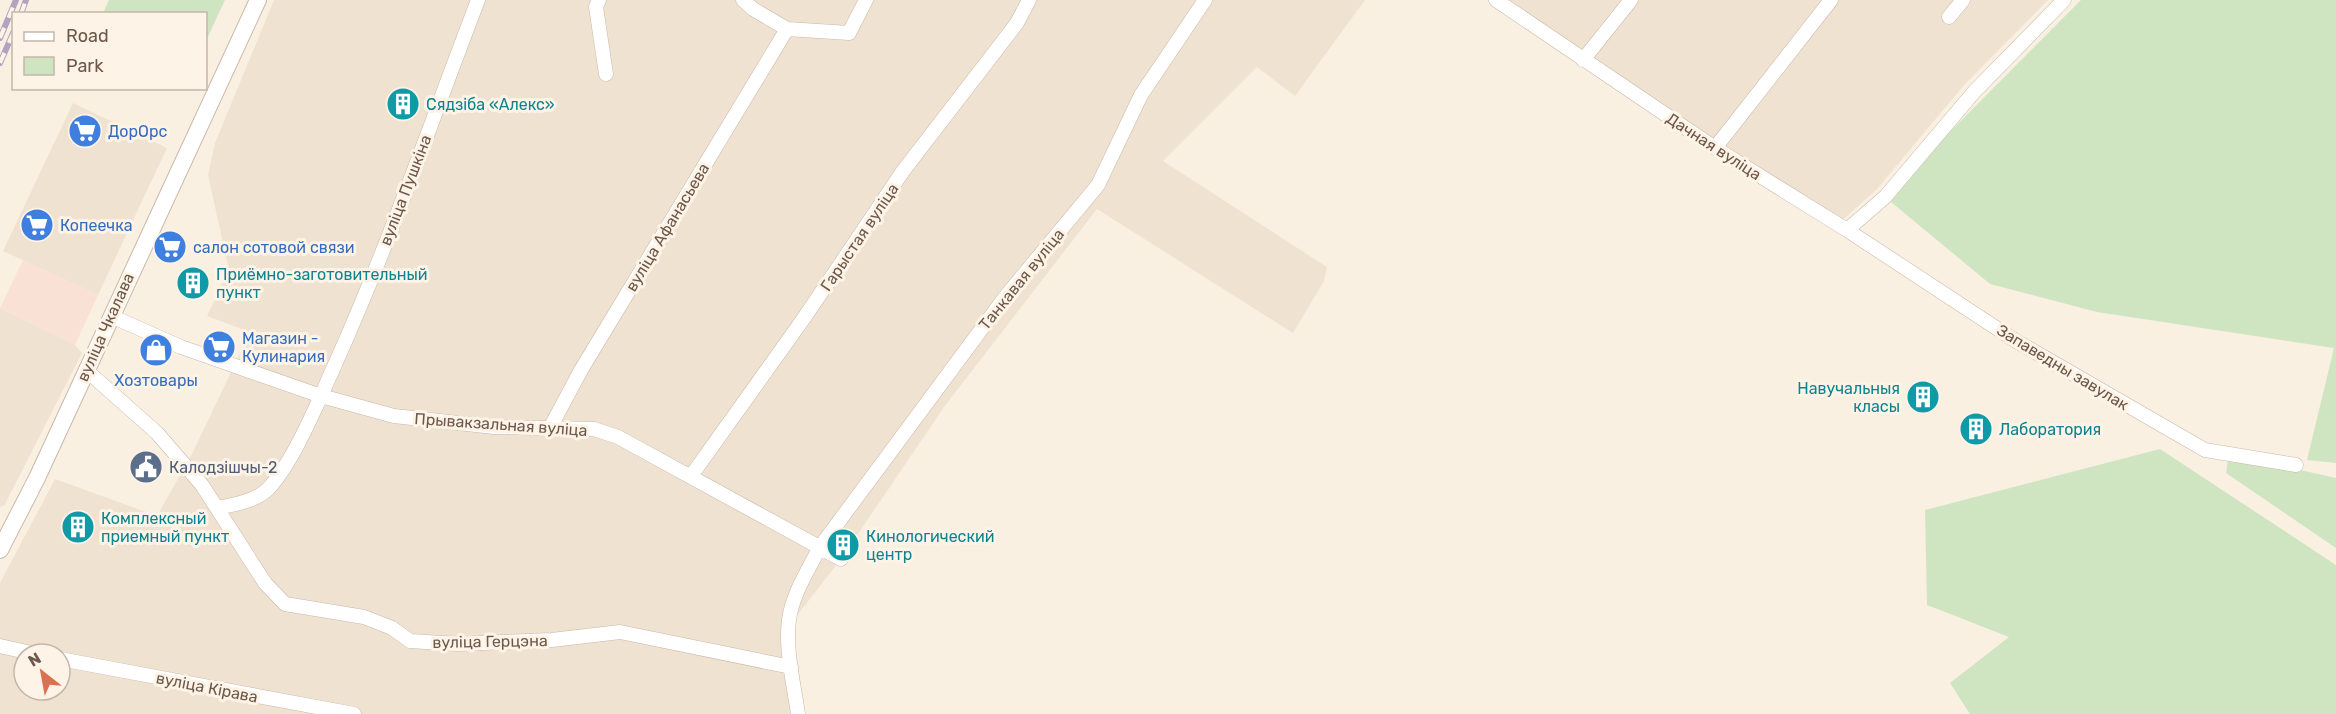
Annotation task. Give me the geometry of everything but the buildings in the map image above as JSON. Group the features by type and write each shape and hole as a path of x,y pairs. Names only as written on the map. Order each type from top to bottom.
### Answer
{"street":[{"name":"вуліца Чкалава","path":"0,550 37,478 258,0"},
{"name":"вуліца Пушкіна","path":"218,508 250,500 266,491 280,475 321,396 354,323 478,0"},
{"path":"599,0 596,7 606,74"},
{"path":"743,0 753,9 787,28 849,33 866,0"},
{"name":"Гарыстая вуліца","path":"691,476 804,318 903,171 1017,23 1029,0"},
{"name":"Танкавая вуліца","path":"798,714 791,667 789,620 800,586 820,547 1006,296 1098,185 1141,95 1204,0"},
{"name":"Дачная вуліца","path":"1496,0 1715,148 1847,230"},
{"path":"1583,60 1631,0"},
{"path":"1715,148 1831,0"},
{"path":"1949,17 1963,0"},
{"path":"1847,230 1885,197 1974,92 2064,0"},
{"name":"вуліца Афанасьева","path":"550,428 581,370 787,28"},
{"name":"Запаведны завулак","path":"1847,230 2016,341 2205,450 2296,465"},
{"name":"Прывакзальная вуліца","path":"111,316 181,347 321,396 393,416 494,427 594,429 618,437 840,559"},
{"name":"вуліца Герцэна","path":"86,370 157,433 202,485 265,583 285,604 364,617 392,628 410,641 458,644 552,640 620,632 668,644 791,667"},
{"name":"вуліца Кірава","path":"72,661 354,714"}],"shaded area":[{"path":"274,0 1365,0 1295,96 1257,67 1163,161 1327,267 1324,281 1293,333 1097,209 944,407 841,559 792,622 805,714 0,714 0,583 55,479 157,516 193,452 250,332 207,316 229,270 208,175 215,143"},
{"path":"1496,0 2048,0 1965,84 1877,189 1838,224"},
{"path":"73,103 167,148 98,295 3,251"},
{"path":"23,260 98,295 75,345 0,308"},
{"path":"0,308 75,345 82,353 4,506 0,507"}],"green space":[{"path":"109,0 225,0 207,39 207,12 103,12"},
{"path":"2081,0 2336,0 2336,463 2307,460 2334,348 2097,312 1990,284 1885,197"},
{"path":"2160,449 2336,565 2336,714 1970,714 1950,683 2009,637 1927,605 1925,510"},
{"path":"2229,454 2336,478 2336,548 2226,473"}],"railway":[{"path":"0,38 16,0"},
{"path":"22,12 26,0"},
{"path":"0,63 12,36"}],"place":[{"name":"Сядзіба «Алекс»","path":"403,104"},
{"name":"ДорОрс","path":"85,131"},
{"name":"Копеечка","path":"37,225"},
{"name":"салон сотовой связи","path":"170,247"},
{"name":"Приёмно-заготовительный пункт","path":"193,283"},
{"name":"Магазин - Кулинария","path":"219,347"},
{"name":"Хозтовары","path":"156,350"},
{"name":"Навучальныя класы","path":"1923,397"},
{"name":"Лаборатория","path":"1976,429"},
{"name":"Калодзішчы-2","path":"146,467"},
{"name":"Комплексный приемный пункт","path":"78,527"},
{"name":"Кинологический центр","path":"843,545"}]}
